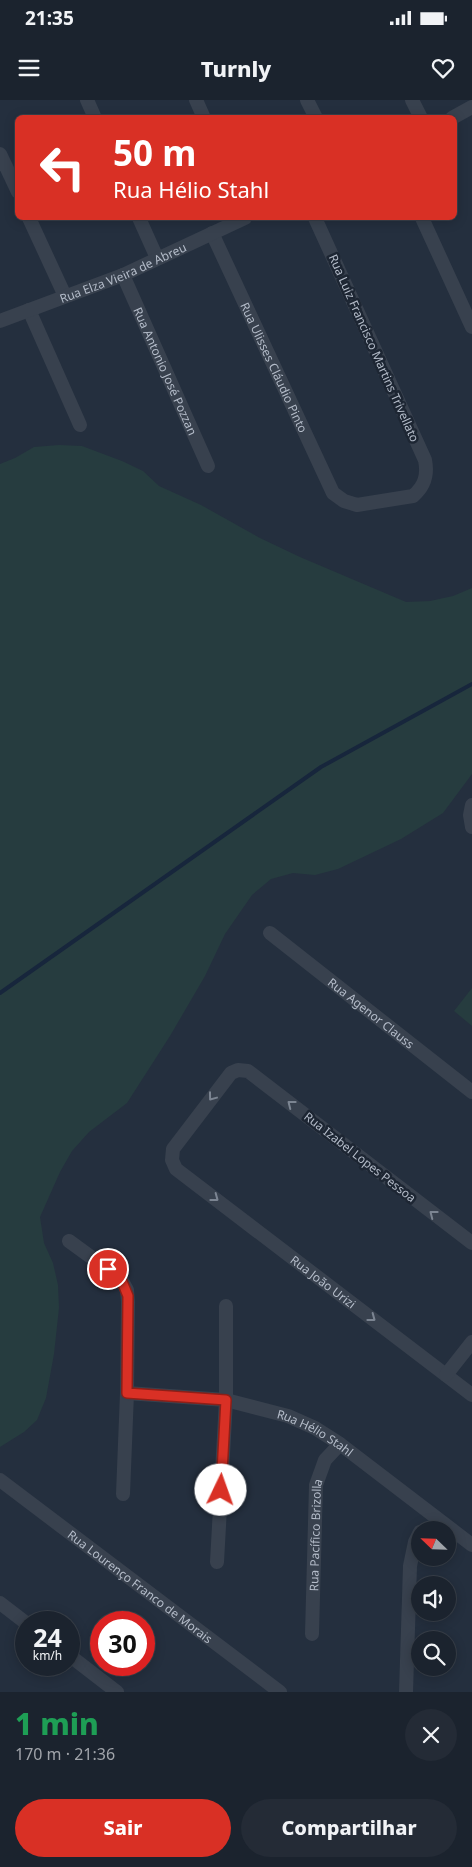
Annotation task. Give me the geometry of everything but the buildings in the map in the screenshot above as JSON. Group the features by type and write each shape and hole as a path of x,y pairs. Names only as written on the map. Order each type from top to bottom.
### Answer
{"street":[{"path":"87,100 94,115"},
{"path":"196,100 203,115"},
{"path":"307,100 314,115"},
{"path":"412,100 420,115"},
{"path":"457,115 472,107"},
{"path":"0,154 15,186"},
{"path":"30,220 65,296"},
{"path":"140,220 157,258"},
{"name":"Rua Elza Vieira de Abreu","path":"0,321 122,275 241,220"},
{"name":"Rua Luiz Francisco Martins Trivellato","path":"316,220 425,460 426,466 425,480 414,496 357,505 338,498"},
{"path":"423,220 472,327"},
{"name":"Rua Ulisses Cláudio Pinto","path":"212,233 330,488 338,498"},
{"name":"Rua Antonio José Pozzan","path":"122,275 208,466"},
{"path":"29,310 80,425"},
{"name":"Rua Agenor Clauss","path":"270,933 472,1092"},
{"name":"Rua Izabel Lopes Pessoa","path":"176,1169 172,1160 173,1148 231,1073 238,1070 248,1071 472,1243"},
{"name":"Rua João Urizi","path":"176,1169 472,1395"},
{"path":"69,1241 121,1279 128,1302 123,1494"},
{"path":"217,1562 226,1400 226,1306"},
{"path":"446,1375 472,1342"},
{"name":"Rua Hélio Stahl","path":"127,1393 226,1400 288,1416 315,1428 340,1444 472,1545"},
{"name":"Rua Pacífico Brizolla","path":"312,1634 316,1485 325,1460 340,1444"},
{"name":"Rua Lourenço Franco de Morais","path":"0,1480 280,1692"},
{"path":"431,1521 435,1517"},
{"path":"406,1692 411,1561"},
{"path":"0,1603 15,1615"},
{"path":"80,1663 117,1692"}],"green space":[{"path":"82,446 122,461 143,471 159,486 201,505 260,538 406,602 430,601 453,596 472,588 472,774 443,813 401,839 338,869 315,875 293,873 271,879 252,895 225,934 205,976 170,1036 127,1103 89,1132 72,1151 60,1172 40,1217 44,1243 53,1263 58,1285 59,1308 54,1354 46,1398 37,1420 24,1432 0,1447 0,464 34,447"},
{"path":"472,988 472,1026 454,1011"}],"waterway":[{"path":"0,993 321,767 472,684"}],"route":[{"path":"108,1269 121,1279 128,1296 127,1393 226,1400 221,1490"}]}
